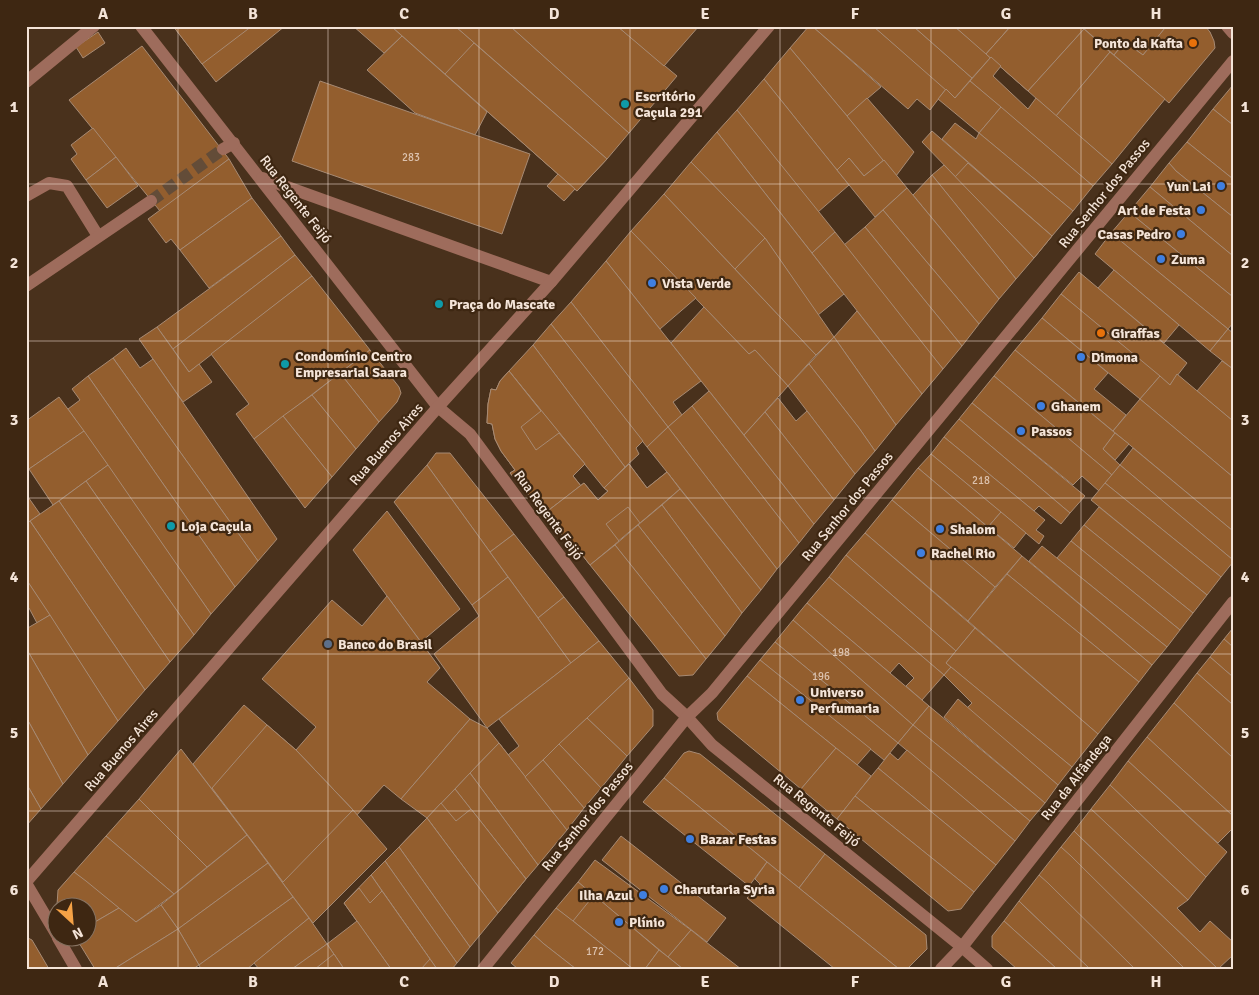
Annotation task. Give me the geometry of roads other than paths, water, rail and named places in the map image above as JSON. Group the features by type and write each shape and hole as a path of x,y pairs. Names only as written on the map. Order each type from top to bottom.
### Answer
{"street":[{"path":"26,82 94,26"},
{"name":"Rua Regente Feijó","path":"141,26 228,146 262,178 438,407 470,434 662,694 687,717 712,746 962,947 986,969"},
{"name":"Rua Buenos Aires","path":"26,883 438,407 551,282 769,26"},
{"path":"1227,26 1233,33"},
{"name":"Rua Senhor dos Passos","path":"483,969 687,717 719,685 1233,61"},
{"path":"262,178 551,282"},
{"path":"26,196 49,183 68,186 98,236"},
{"path":"26,286 151,201"},
{"name":"Rua da Alfândega","path":"941,969 962,947 1233,602"},
{"path":"26,883 48,920"},
{"path":"64,948 76,969"}],"tunnel":[{"path":"151,201 223,149"}],"place":[{"name":"Ponto da Kafta","path":"1193,43"},
{"name":"Escritório Caçula 291","path":"625,104"},
{"name":"Yun Lai","path":"1221,186"},
{"name":"Art de Festa","path":"1201,210"},
{"name":"Casas Pedro","path":"1181,234"},
{"name":"Zuma","path":"1161,259"},
{"name":"Vista Verde","path":"652,283"},
{"name":"Praça do Mascate","path":"439,304"},
{"name":"Giraffas","path":"1101,333"},
{"name":"Dimona","path":"1081,357"},
{"name":"Condomínio Centro Empresarial Saara","path":"285,364"},
{"name":"Ghanem","path":"1041,406"},
{"name":"Passos","path":"1021,431"},
{"name":"Loja Caçula","path":"171,526"},
{"name":"Shalom","path":"940,529"},
{"name":"Rachel Rio","path":"921,553"},
{"name":"Banco do Brasil","path":"328,644"},
{"name":"Universo Perfumaria","path":"800,700"},
{"name":"Bazar Festas","path":"690,839"},
{"name":"Charutaria Syria","path":"664,889"},
{"name":"Ilha Azul","path":"643,895"},
{"name":"Plínio","path":"619,922"}]}
